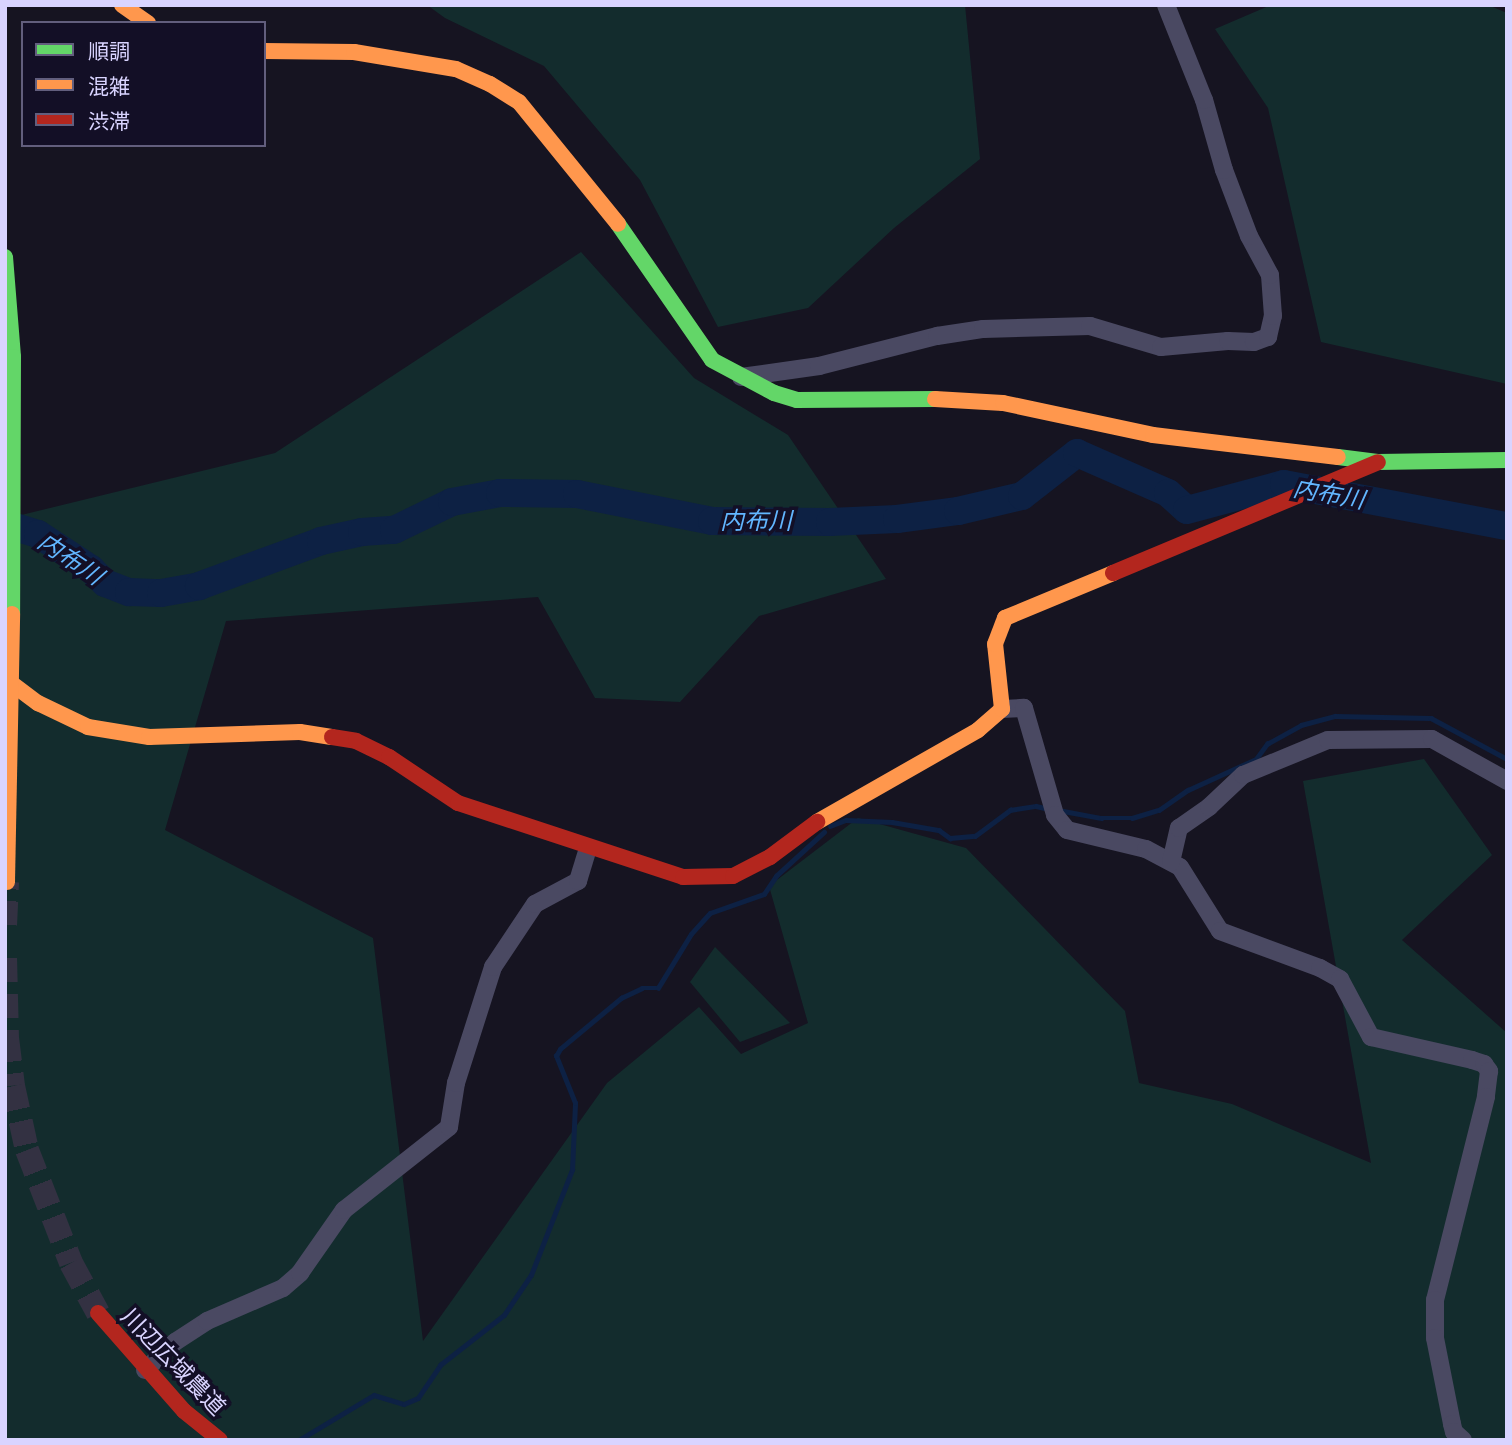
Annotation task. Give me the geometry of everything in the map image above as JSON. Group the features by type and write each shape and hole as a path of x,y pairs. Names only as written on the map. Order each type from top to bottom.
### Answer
{"street":[{"path":"122,5 145,21"},
{"path":"741,376 819,366 926,338 983,329 1090,326 1161,347 1228,341 1254,342 1268,337 1273,316 1270,275 1249,236 1224,170 1203,100 1166,5"},
{"path":"266,51 354,52 456,69 490,84 519,102 561,150 636,246 712,360 774,393 797,400 907,397 1003,403 1153,435 1378,462 1507,460"},
{"path":"5,257 13,357 14,481 6,882"},
{"path":"1002,709 995,644 1005,618 1378,462"},
{"path":"8,681 50,710 88,727 149,737 300,732 356,741 389,757 458,803 588,848 683,877 733,876 770,857 832,811 978,730 1002,709 1024,708 1055,815 1067,830 1146,849 1171,862 1187,874 1220,930 1320,968 1340,979 1371,1037 1472,1060 1484,1064 1489,1071 1486,1097 1434,1300 1434,1338 1446,1383 1454,1432 1463,1440"},
{"path":"1171,862 1179,828 1209,807 1243,775 1328,740 1432,739 1507,781"},
{"path":"145,1370 175,1342 207,1321 283,1288 300,1273 344,1210 449,1128 456,1083 493,967 534,904 578,881 588,848"},
{"name":"川辺広域農道","path":"98,1313 145,1370 184,1411 220,1440"}],"green space":[{"path":"427,5 965,5 980,159 894,228 808,308 718,327 640,180 544,66 445,18"},
{"path":"1271,5 1488,5 1507,13 1507,384 1321,342 1268,108 1215,29"},
{"path":"581,252 694,378 788,435 886,579 759,616 680,702 595,698 538,597 226,621 165,830 373,938 423,1341 607,1083 699,1007 741,1054 808,1023 769,886 858,818 966,848 1125,1011 1139,1083 1232,1104 1371,1163 1303,781 1424,759 1492,855 1402,940 1507,1033 1507,1440 5,1440 5,519 275,453"},
{"path":"715,947 790,1023 740,1042 690,982"}],"waterway":[{"name":"内布川","path":"5,524 38,534 91,569 105,583 129,592 161,593 199,586 321,541 362,532 394,530 452,502 500,493 577,494 712,521 830,522 897,519 958,511 1022,496 1077,453 1168,493 1187,510 1284,484 1507,526"},
{"path":"1058,810 1101,818 1132,818 1159,810 1188,790 1256,759 1267,744 1301,725 1335,716 1431,718 1507,759"},
{"path":"830,826 846,820 892,822 939,830 950,838 975,836 1010,810 1036,806 1049,809"},
{"path":"299,1440 374,1395 404,1404 418,1398 440,1365 504,1315 531,1275 572,1170 575,1103 556,1056 560,1049 621,998 642,988 658,988 691,934 710,913 764,894 776,876 824,832"}],"tunnel":[{"path":"5,925 7,882"},
{"path":"5,958 7,1038 13,1086 27,1150 71,1263 98,1313"}],"traffic: fast":[{"path":"618,224 712,360 774,393 797,400 935,399"},
{"path":"5,257 13,357 12,614"},
{"path":"1338,457 1378,462 1507,460"}],"traffic: slow":[{"path":"122,5 145,21"},
{"path":"266,51 354,52 456,69 490,84 519,102 618,224"},
{"path":"935,399 1003,403 1153,435 1338,457"},
{"path":"817,822 978,730 1002,709 995,644 1005,618 1113,573"},
{"path":"7,882 12,614"},
{"path":"11,683 38,703 88,727 149,737 300,732 332,737"}],"traffic: jam":[{"path":"1113,573 1378,462"},
{"path":"332,737 356,741 389,757 458,803 683,877 733,876 770,857 817,822"},
{"path":"98,1313 184,1411 220,1440"}]}
